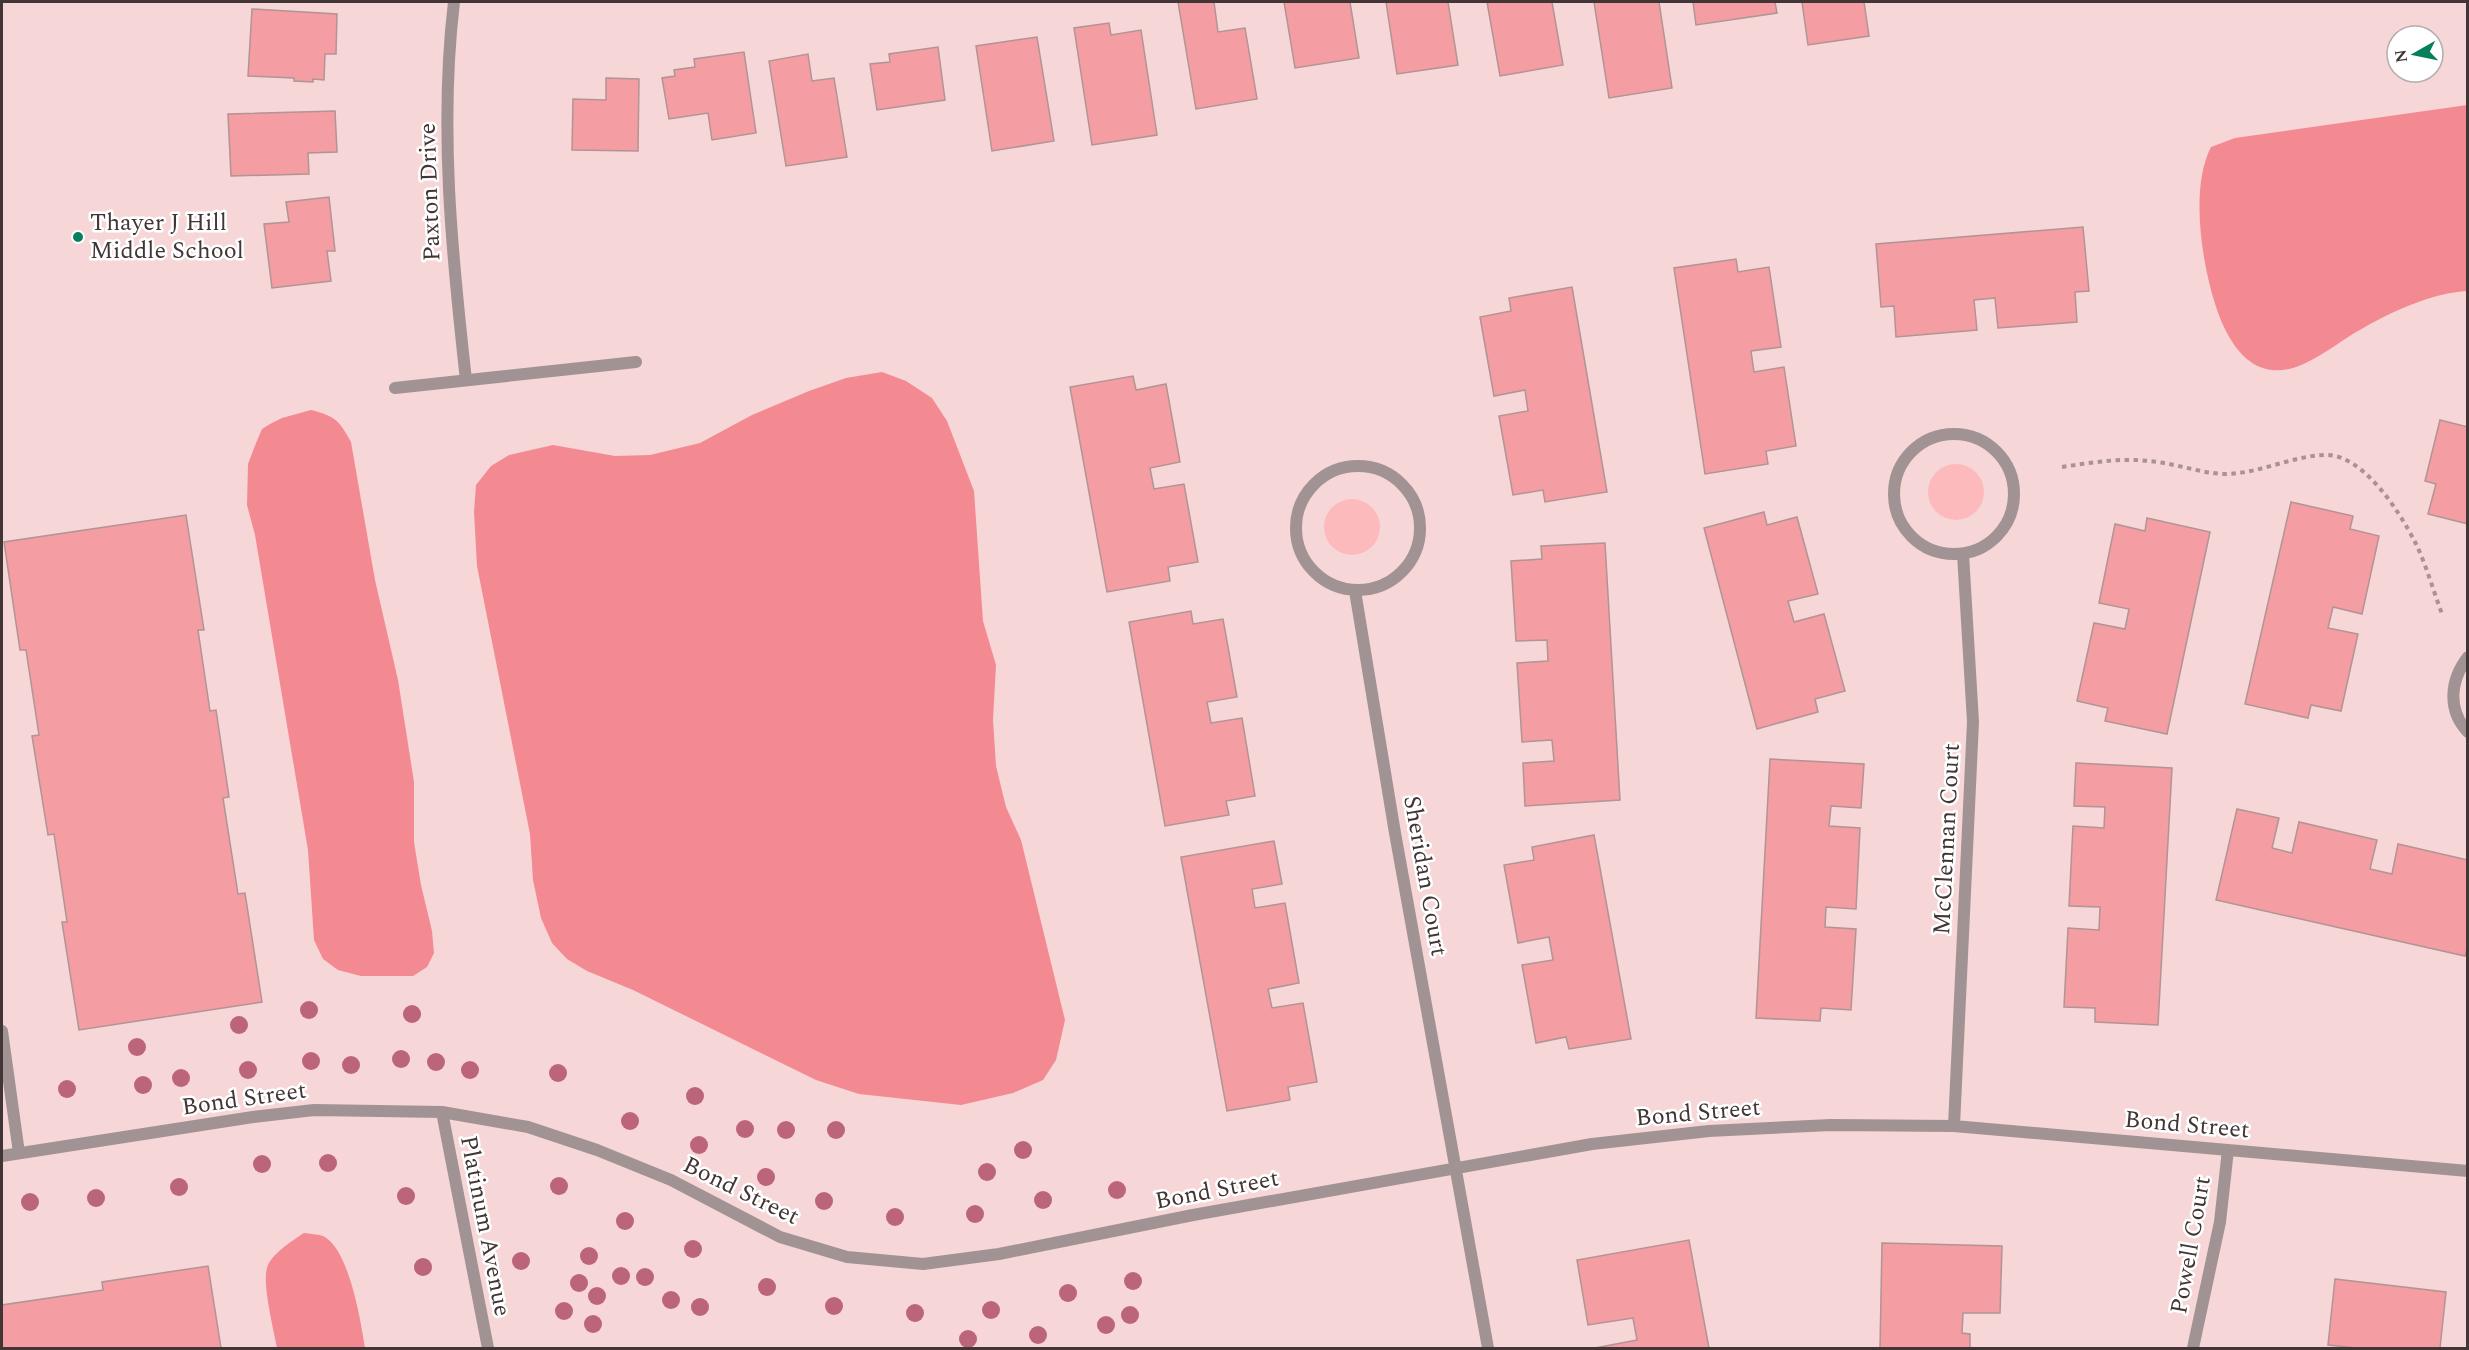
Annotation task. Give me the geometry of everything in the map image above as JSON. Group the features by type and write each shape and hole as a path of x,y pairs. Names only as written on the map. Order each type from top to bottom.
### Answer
{"street":[{"name":"Paxton Drive","path":"454,2 447,138 454,277 466,380"},
{"path":"395,388 636,362"},
{"path":"1955,434 1972,437 1988,445 2001,457 2010,473 2014,490 2013,508 2006,524 1995,539 1980,549 1963,554 1945,554 1928,548 1913,538 1903,524 1896,507 1894,489 1899,472 1908,456 1921,444 1937,437 1955,434"},
{"path":"1351,466 1372,467 1391,475 1406,489 1416,506 1420,526 1417,546 1408,565 1394,580 1376,588 1355,591 1335,587 1318,576 1304,560 1297,541 1296,520 1302,501 1314,484 1331,472 1351,466"},
{"name":"McClennan Court","path":"1954,1126 1973,722 1963,554"},
{"name":"Sheridan Court","path":"1355,591 1395,833 1488,1348"},
{"path":"2468,657 2457,674 2453,693 2455,710 2468,732"},
{"path":"2,1031 20,1153"},
{"name":"Bond Street","path":"2,1156 253,1117 314,1110 380,1109 442,1112 528,1127 597,1150 671,1180 780,1238 847,1257 923,1264 999,1254 1193,1215 1592,1144 1709,1131 1831,1125 1954,1126 2468,1171"},
{"name":"Platinum Avenue","path":"442,1112 488,1348"},
{"name":"Powell Court","path":"2193,1348 2220,1222 2228,1150"}],"path":[{"path":"2062,466 2124,459 2159,462 2193,471 2226,474 2254,471 2317,455 2325,454 2344,459 2362,471 2385,494 2415,542 2442,614"}],"shaded area":[{"path":"2467,105 2467,291 2441,295 2401,309 2356,332 2309,362 2289,369 2272,370 2257,366 2245,357 2234,345 2219,316 2203,253 2200,215 2201,179 2211,147 2235,138"},
{"path":"882,372 906,381 932,398 947,421 974,491 983,621 996,665 993,720 996,766 1006,807 1021,840 1065,1020 1056,1060 1043,1080 1013,1093 961,1105 859,1094 816,1080 633,990 587,971 567,959 552,943 541,918 533,880 530,834 477,566 474,512 476,485 491,466 509,455 553,445 615,456 650,455 700,443 752,415 809,391 846,378"},
{"path":"311,410 326,414 336,420 351,442 375,580 398,680 414,782 414,842 432,931 434,953 427,967 413,976 361,976 338,970 323,959 314,940 308,850 255,535 247,505 248,464 262,429 282,418"},
{"path":"1956,464 1967,466 1976,472 1982,481 1984,492 1982,503 1976,512 1967,518 1956,520 1945,518 1936,512 1930,503 1928,492 1930,481 1936,472 1945,466"},
{"path":"1347,499 1357,499 1372,507 1378,516 1380,527 1378,538 1372,547 1357,555 1347,555 1336,550 1329,543 1324,532 1324,522 1329,511 1336,504"},
{"path":"304,1233 323,1236 332,1243 340,1255 352,1287 365,1348 277,1348 267,1296 267,1268 277,1253"}],"building":[{"path":"1178,2 1214,2 1218,32 1245,28 1257,99 1196,109"},
{"path":"1284,2 1350,2 1359,58 1295,68"},
{"path":"1386,2 1448,2 1458,65 1397,74"},
{"path":"1487,2 1552,2 1563,65 1500,76"},
{"path":"1594,2 1659,2 1672,88 1609,98"},
{"path":"1693,2 1775,2 1777,13 1696,25"},
{"path":"1802,2 1864,2 1869,36 1808,45"},
{"path":"252,9 337,14 336,54 325,54 324,80 294,81 294,78 248,76"},
{"path":"1109,23 1111,35 1141,30 1157,135 1092,145 1074,28"},
{"path":"1037,37 1054,141 992,151 976,46"},
{"path":"938,47 945,100 877,110 870,64 890,62 889,54"},
{"path":"744,52 756,133 712,140 708,113 669,119 662,78 675,76 674,70 695,67 694,59"},
{"path":"808,54 812,81 834,78 847,157 786,166 769,61"},
{"path":"606,78 639,79 638,151 572,150 573,99 606,100"},
{"path":"335,111 337,152 308,153 309,174 231,176 228,114"},
{"path":"329,197 335,251 327,251 331,281 272,288 264,224 289,222 286,202"},
{"path":"2083,227 2089,291 2075,292 2077,322 1998,328 1995,298 1974,300 1977,330 1896,337 1894,306 1881,307 1876,244"},
{"path":"1736,259 1738,272 1769,267 1781,347 1751,351 1754,372 1784,367 1796,446 1766,451 1768,464 1705,474 1674,268"},
{"path":"1572,287 1607,492 1545,502 1543,490 1513,495 1499,416 1528,411 1525,390 1494,396 1480,317 1511,311 1509,298"},
{"path":"1133,376 1136,390 1166,384 1180,462 1150,468 1154,489 1184,484 1198,562 1168,567 1170,581 1107,592 1070,387"},
{"path":"2440,420 2468,427 2468,524 2428,514 2436,484 2425,481"},
{"path":"2291,502 2353,516 2350,529 2379,536 2362,614 2333,607 2328,628 2358,634 2341,711 2311,705 2308,718 2245,704"},
{"path":"1764,512 1767,525 1797,517 1818,594 1788,601 1794,622 1824,614 1845,691 1815,699 1818,712 1757,729 1704,528"},
{"path":"186,515 204,630 198,630 210,711 216,710 229,797 223,798 238,894 245,893 262,1002 79,1030 62,922 67,922 54,834 48,835 32,736 39,735 26,650 20,650 4,542"},
{"path":"2147,518 2210,532 2167,734 2105,721 2108,708 2077,701 2094,623 2125,629 2129,609 2099,603 2115,524 2145,531"},
{"path":"1605,543 1620,800 1525,806 1523,763 1554,761 1552,740 1522,742 1517,663 1548,661 1547,640 1516,641 1511,561 1542,559 1541,546"},
{"path":"1191,611 1193,624 1223,619 1237,697 1207,702 1211,723 1242,718 1255,796 1226,801 1229,815 1165,826 1129,622"},
{"path":"1770,759 1864,764 1861,808 1831,806 1829,826 1860,828 1856,909 1826,907 1825,927 1856,929 1851,1010 1821,1008 1820,1021 1756,1018"},
{"path":"2076,763 2172,768 2158,1025 2095,1022 2095,1008 2064,1007 2068,928 2099,930 2100,907 2069,906 2073,826 2104,828 2105,807 2074,806"},
{"path":"2237,809 2279,818 2272,848 2292,853 2299,822 2377,840 2370,869 2392,874 2398,844 2468,860 2468,946 2465,956 2216,900"},
{"path":"1594,835 1631,1039 1569,1049 1566,1037 1536,1043 1522,965 1553,960 1549,937 1518,943 1504,865 1534,860 1532,847"},
{"path":"1274,841 1282,884 1252,889 1255,908 1285,903 1299,983 1268,989 1272,1008 1303,1003 1317,1082 1288,1087 1290,1100 1227,1111 1181,857"},
{"path":"1689,1240 1709,1348 1595,1348 1637,1340 1633,1318 1588,1325 1577,1260"},
{"path":"1882,1243 2002,1246 2000,1313 1963,1313 1962,1333 1970,1334 1970,1348 1880,1348"},
{"path":"208,1266 221,1348 2,1348 2,1305 103,1290 102,1282"},
{"path":"2335,1279 2446,1292 2440,1348 2356,1348 2328,1345"}],"place":[{"name":"Thayer J Hill Middle School","path":"78,237"}]}
